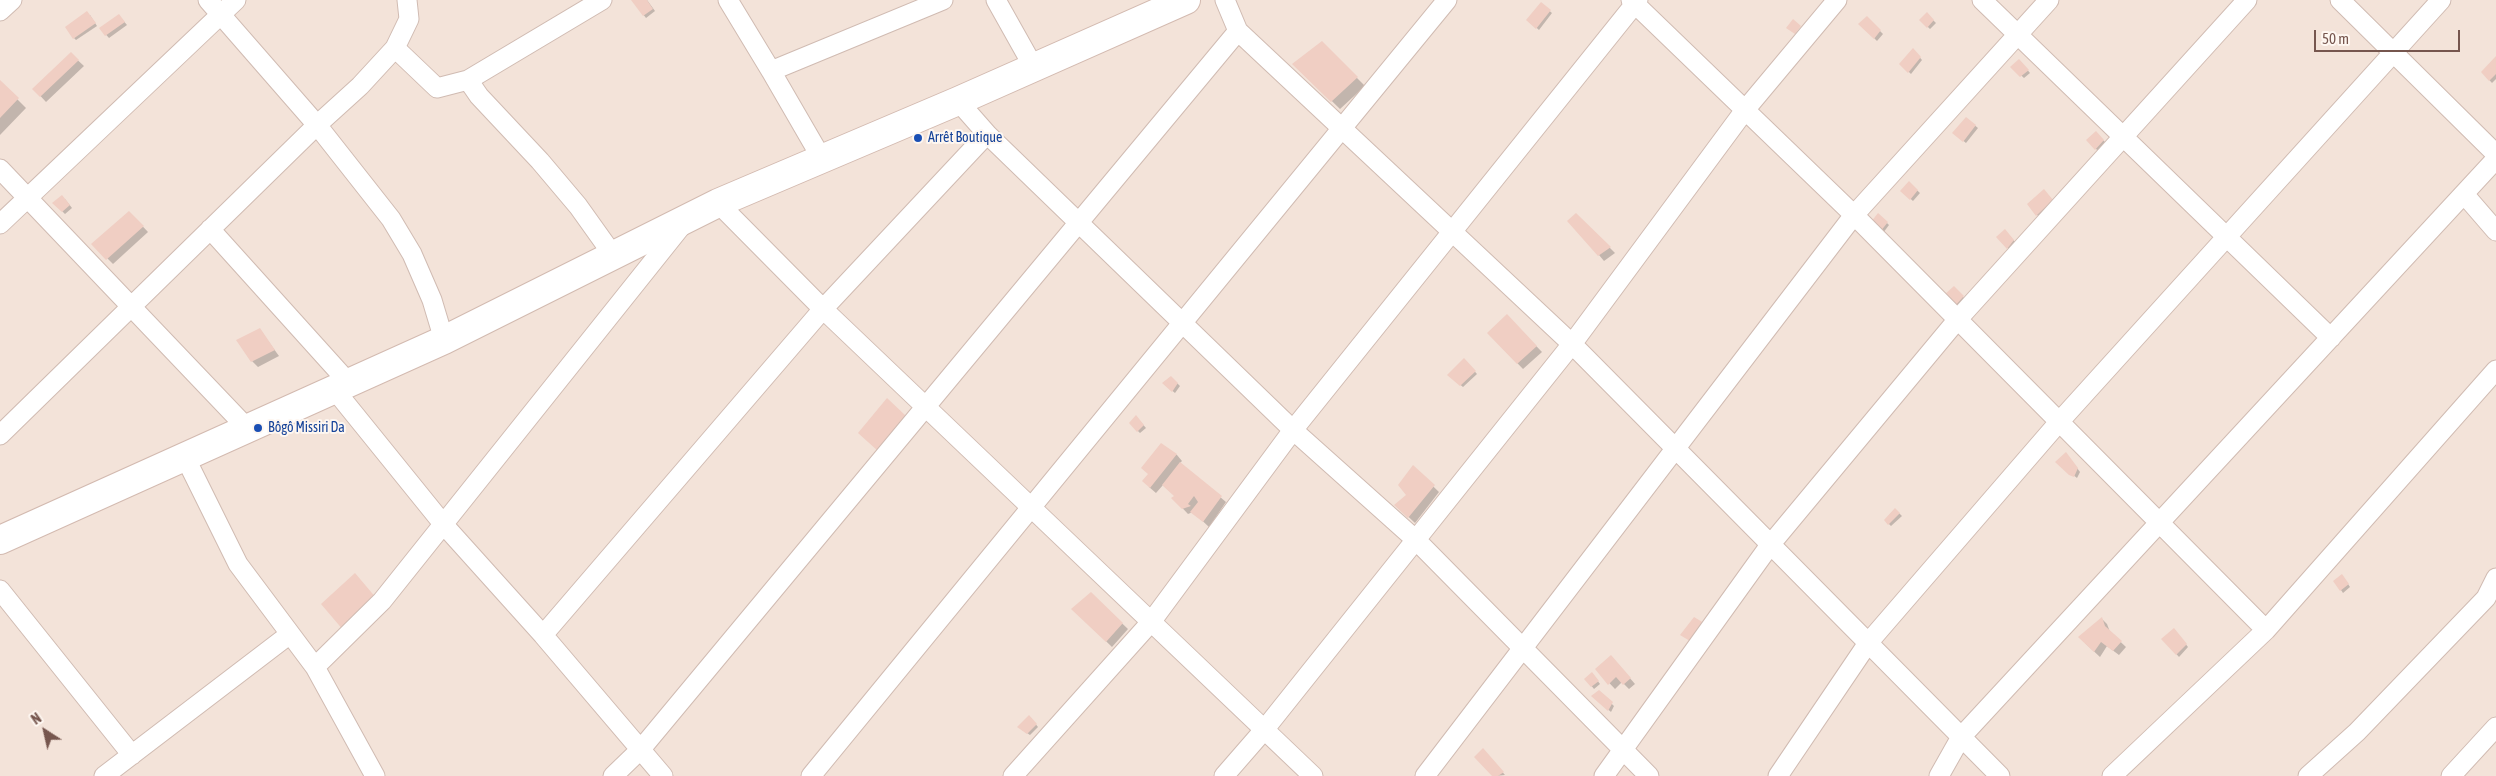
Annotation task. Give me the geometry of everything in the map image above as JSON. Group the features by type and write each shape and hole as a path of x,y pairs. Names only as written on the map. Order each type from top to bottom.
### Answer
{"main road":[{"path":"0,540 184,455 444,340 718,203 958,101 1032,66 1186,0"}],"street":[{"path":"0,11 12,0"},
{"path":"208,0 317,125 391,219 412,254 432,300 444,340"},
{"path":"0,224 236,0"},
{"path":"0,435 317,125 360,86 395,48 409,19 407,0"},
{"path":"395,48 437,88 468,80 602,0"},
{"path":"728,0 822,159"},
{"path":"771,71 943,0"},
{"path":"1224,0 1238,31 1572,344 2000,776"},
{"path":"811,776 1446,0"},
{"path":"1224,776 1264,730 1572,344 1745,110 1837,0"},
{"path":"1982,0 2331,338"},
{"path":"1425,776 1524,649 1854,214 2049,0"},
{"path":"1604,776 1624,751 1770,545 1958,319 2247,0"},
{"path":"2340,0 2496,154"},
{"path":"1778,776 1868,643 2059,422 2441,0"},
{"path":"999,1 1032,66"},
{"path":"1013,776 1151,622 1293,430 1635,1 1854,214 2266,630"},
{"path":"613,776 641,749 1238,31"},
{"path":"468,80 479,96 540,161 578,206 613,255"},
{"path":"958,101 987,134 1293,430 1416,540 1649,776"},
{"path":"543,635 823,309 987,134"},
{"path":"1939,776 1961,737 2496,159"},
{"path":"0,169 247,428"},
{"path":"2464,194 2496,231"},
{"path":"718,203 823,309 1312,776"},
{"path":"315,667 382,601 688,218"},
{"path":"210,229 341,385 444,525 543,635 663,776"},
{"path":"2112,776 2266,630 2496,370"},
{"path":"184,455 238,564 315,667 375,776"},
{"path":"2308,776 2357,732 2486,598 2496,578"},
{"path":"0,590 132,755"},
{"path":"104,776 290,634"},
{"path":"2451,776 2496,727"}],"shaded area":[{"path":"0,0 2496,0 2496,776 0,776"}],"building":[{"path":"631,0 647,0 653,9 643,16"},
{"path":"1541,2 1551,10 1536,29 1526,20"},
{"path":"87,11 96,23 73,39 65,27"},
{"path":"1927,12 1934,20 1927,28 1919,20"},
{"path":"119,14 125,22 105,36 99,28"},
{"path":"1867,16 1881,30 1874,39 1858,24"},
{"path":"1793,19 1801,26 1795,34 1786,28"},
{"path":"1322,41 1358,77 1331,102 1292,64"},
{"path":"1913,48 1921,57 1908,73 1899,64"},
{"path":"71,52 79,60 40,97 32,89"},
{"path":"2496,56 2496,74 2489,81 2481,72"},
{"path":"2019,59 2029,70 2020,77 2010,67"},
{"path":"0,80 19,98 0,118"},
{"path":"1966,117 1976,125 1963,142 1952,133"},
{"path":"2096,131 2104,140 2095,150 2086,140"},
{"path":"1909,181 1918,190 1910,200 1900,191"},
{"path":"2044,189 2053,200 2036,216 2027,204"},
{"path":"62,195 70,205 62,212 52,203"},
{"path":"129,211 144,226 106,260 91,244"},
{"path":"1576,213 1611,247 1598,256 1567,221"},
{"path":"1878,213 1888,222 1880,232 1871,222"},
{"path":"2005,229 2014,240 2007,249 1996,237"},
{"path":"1954,286 1964,296 1955,306 1943,296"},
{"path":"1507,314 1537,346 1517,364 1487,333"},
{"path":"260,328 275,350 251,362 236,340"},
{"path":"1464,358 1476,371 1460,386 1447,375"},
{"path":"1171,376 1178,383 1172,392 1162,383"},
{"path":"887,398 906,416 878,451 858,433"},
{"path":"1136,415 1144,425 1137,432 1129,423"},
{"path":"1161,443 1177,454 1150,488 1142,481 1148,474 1141,468"},
{"path":"2066,452 2078,468 2074,477 2069,475 2055,462"},
{"path":"1180,462 1222,496 1203,522 1190,512 1198,502 1194,496 1188,504 1191,506 1182,509 1171,498 1174,496 1162,485"},
{"path":"1413,465 1435,485 1408,518 1394,505 1406,495 1398,485"},
{"path":"1895,508 1900,513 1888,525 1884,520"},
{"path":"355,573 377,599 344,631 321,604"},
{"path":"2342,574 2349,584 2340,591 2333,581"},
{"path":"1091,592 1123,623 1106,642 1071,609"},
{"path":"1694,617 1704,623 1690,641 1680,635"},
{"path":"2102,617 2105,626 2122,641 2113,651 2101,642 2094,652 2078,637"},
{"path":"2174,628 2187,644 2176,655 2161,639"},
{"path":"1611,655 1631,678 1623,685 1616,677 1608,685 1595,669"},
{"path":"1592,672 1599,681 1591,687 1584,679"},
{"path":"1599,690 1613,702 1608,711 1591,696"},
{"path":"1029,715 1037,724 1027,734 1017,727"},
{"path":"1483,748 1504,772 1498,776 1492,776 1474,757"}],"place":[{"name":"Arrêt Boutique","path":"918,138"},
{"name":"Bôgô Missiri Da","path":"258,428"}]}
